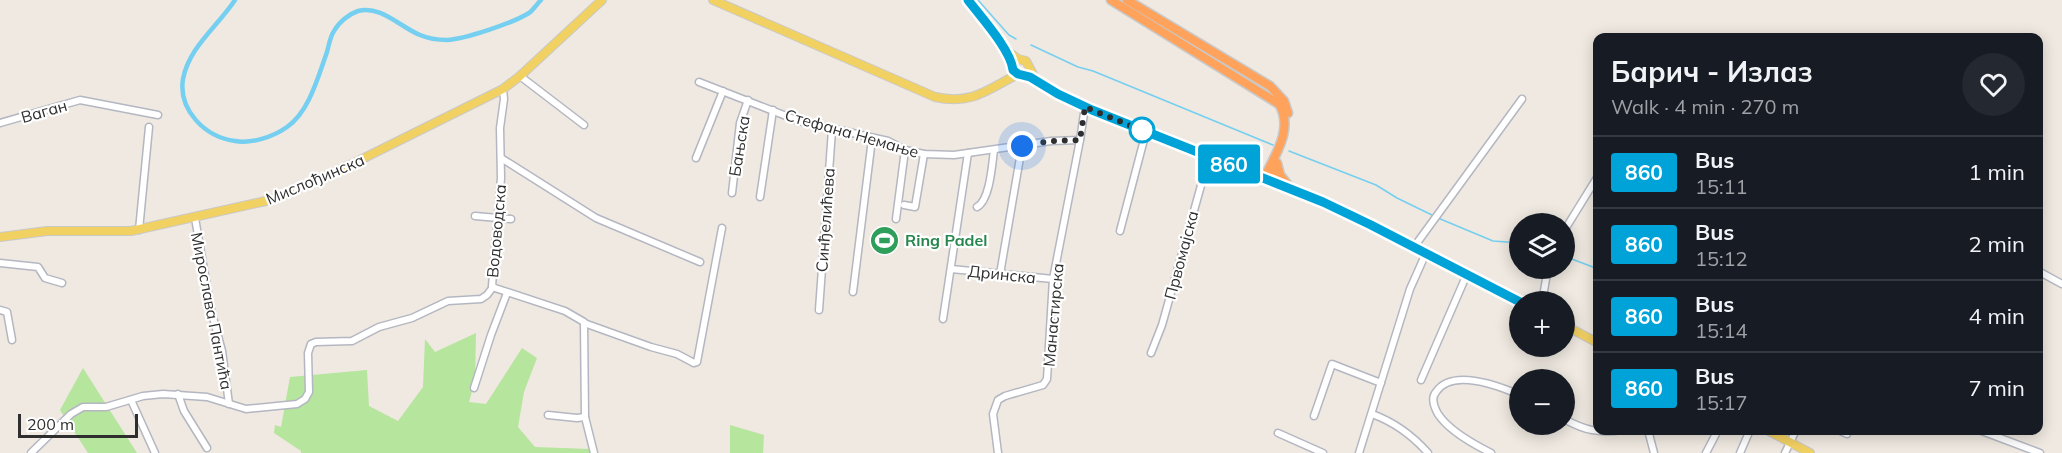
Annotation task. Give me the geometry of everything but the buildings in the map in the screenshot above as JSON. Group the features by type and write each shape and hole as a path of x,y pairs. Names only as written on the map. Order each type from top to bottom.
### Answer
{"highway":[{"path":"1103,0 1129,16 1140,18"},
{"path":"1112,0 1279,104 1284,115 1285,130 1267,179"},
{"path":"1127,0 1259,79 1280,96 1288,110 1289,124 1277,162 1267,179"},
{"path":"1141,0 1161,20"},
{"path":"1277,162 1282,178 1291,189"}],"main road":[{"name":"Мислођинска","path":"0,237 47,231 139,230 268,201 288,194 503,89 602,0"},
{"path":"713,0 935,96 953,99 981,95 1027,72 1029,66"},
{"path":"968,0 1021,74 1085,107 1350,214 1509,296"},
{"path":"1000,86 1015,64 1026,61 1036,80"},
{"path":"1575,330 1593,339"},
{"path":"1775,435 1794,447 1810,453"}],"street":[{"path":"520,76 584,125"},
{"name":"Стефана Немање","path":"699,82 799,121 888,141 924,154 968,153 1051,141 1080,140"},
{"name":"Водоводска","path":"503,89 493,287 565,311 584,323 677,354 694,363 697,362 722,228"},
{"path":"696,158 723,91"},
{"path":"1414,247 1522,99"},
{"name":"Ваган","path":"0,123 80,100 158,115"},
{"name":"Бањска","path":"732,193 740,123 748,100"},
{"name":"Манастирска","path":"998,453 993,414 998,400 1046,383 1053,279 1085,107"},
{"path":"760,197 772,110"},
{"path":"139,230 149,127"},
{"name":"Синђелићева","path":"819,310 832,130"},
{"path":"1120,231 1146,132"},
{"path":"853,292 872,139"},
{"path":"896,219 902,146"},
{"path":"1000,274 1022,146"},
{"path":"977,207 981,205 987,194 994,150"},
{"path":"943,319 968,153"},
{"path":"904,205 915,207 924,154"},
{"name":"Првомајска","path":"1151,353 1162,325 1209,157"},
{"path":"501,158 596,218 700,262"},
{"path":"1575,213 1593,184"},
{"path":"475,216 511,219"},
{"name":"Мирослава Пантића","path":"195,218 211,310 222,351 229,404"},
{"path":"1359,453 1410,289 1426,253"},
{"path":"0,263 38,267 45,278 62,283"},
{"name":"Дринска","path":"951,269 1053,279"},
{"path":"1421,381 1467,274"},
{"path":"2043,274 2062,284"},
{"path":"31,453 78,409 83,407 106,407 143,396 178,394 207,397 251,410 302,402 309,392 308,353 311,344 316,342 344,343 354,340 379,327 412,318 448,301 481,299 493,287"},
{"path":"474,388 507,293"},
{"path":"0,310 7,312 12,340"},
{"path":"584,323 585,417 594,453"},
{"path":"1314,416 1332,364 1381,382"},
{"path":"1491,453 1474,445 1448,425 1437,413 1433,399 1434,393 1449,382 1467,380 1509,391"},
{"path":"178,394 184,411 207,448"},
{"path":"131,400 155,453"},
{"path":"1371,414 1395,424 1428,453"},
{"path":"548,415 585,417"},
{"path":"1575,425 1593,431"},
{"path":"1278,433 1323,453"},
{"path":"1649,435 1654,453"},
{"path":"1706,453 1715,435"},
{"path":"1740,453 1748,435"},
{"path":"1992,435 2040,453"},
{"path":"1785,453 1794,447"}],"green space":[{"path":"476,333 475,381 469,402 486,404 522,348 537,358 524,392 518,427 535,447 590,449 591,453 301,453 274,433 275,425 281,427 290,377 367,370 369,406 398,421 423,387 425,339 435,352"},
{"path":"83,368 137,453 88,453 60,410"},
{"path":"730,425 764,435 763,453 730,453"}],"waterway":[{"path":"235,0 191,57 183,79 183,90 189,111 204,128 224,138 241,142 269,137 295,120 312,93 333,33 341,22 355,12 375,11 420,35 447,40 477,34 512,21 529,13 541,0"},
{"path":"978,0 1009,35 1016,39"},
{"path":"1031,45 1078,67 1093,71 1273,145"},
{"path":"1289,151 1376,185 1434,216"},
{"path":"1438,218 1493,241 1509,242"},
{"path":"1575,260 1593,267"}],"bus line":[{"name":"860","path":"968,0 1003,47 1013,64 1015,73 1030,77 1058,94 1092,110 1323,202 1509,296"}],"place":[{"name":"Ring Padel","path":"884,240"}],"route":[{"path":"1022,146 1051,141 1080,140 1085,107 1146,132 1142,130"}]}
